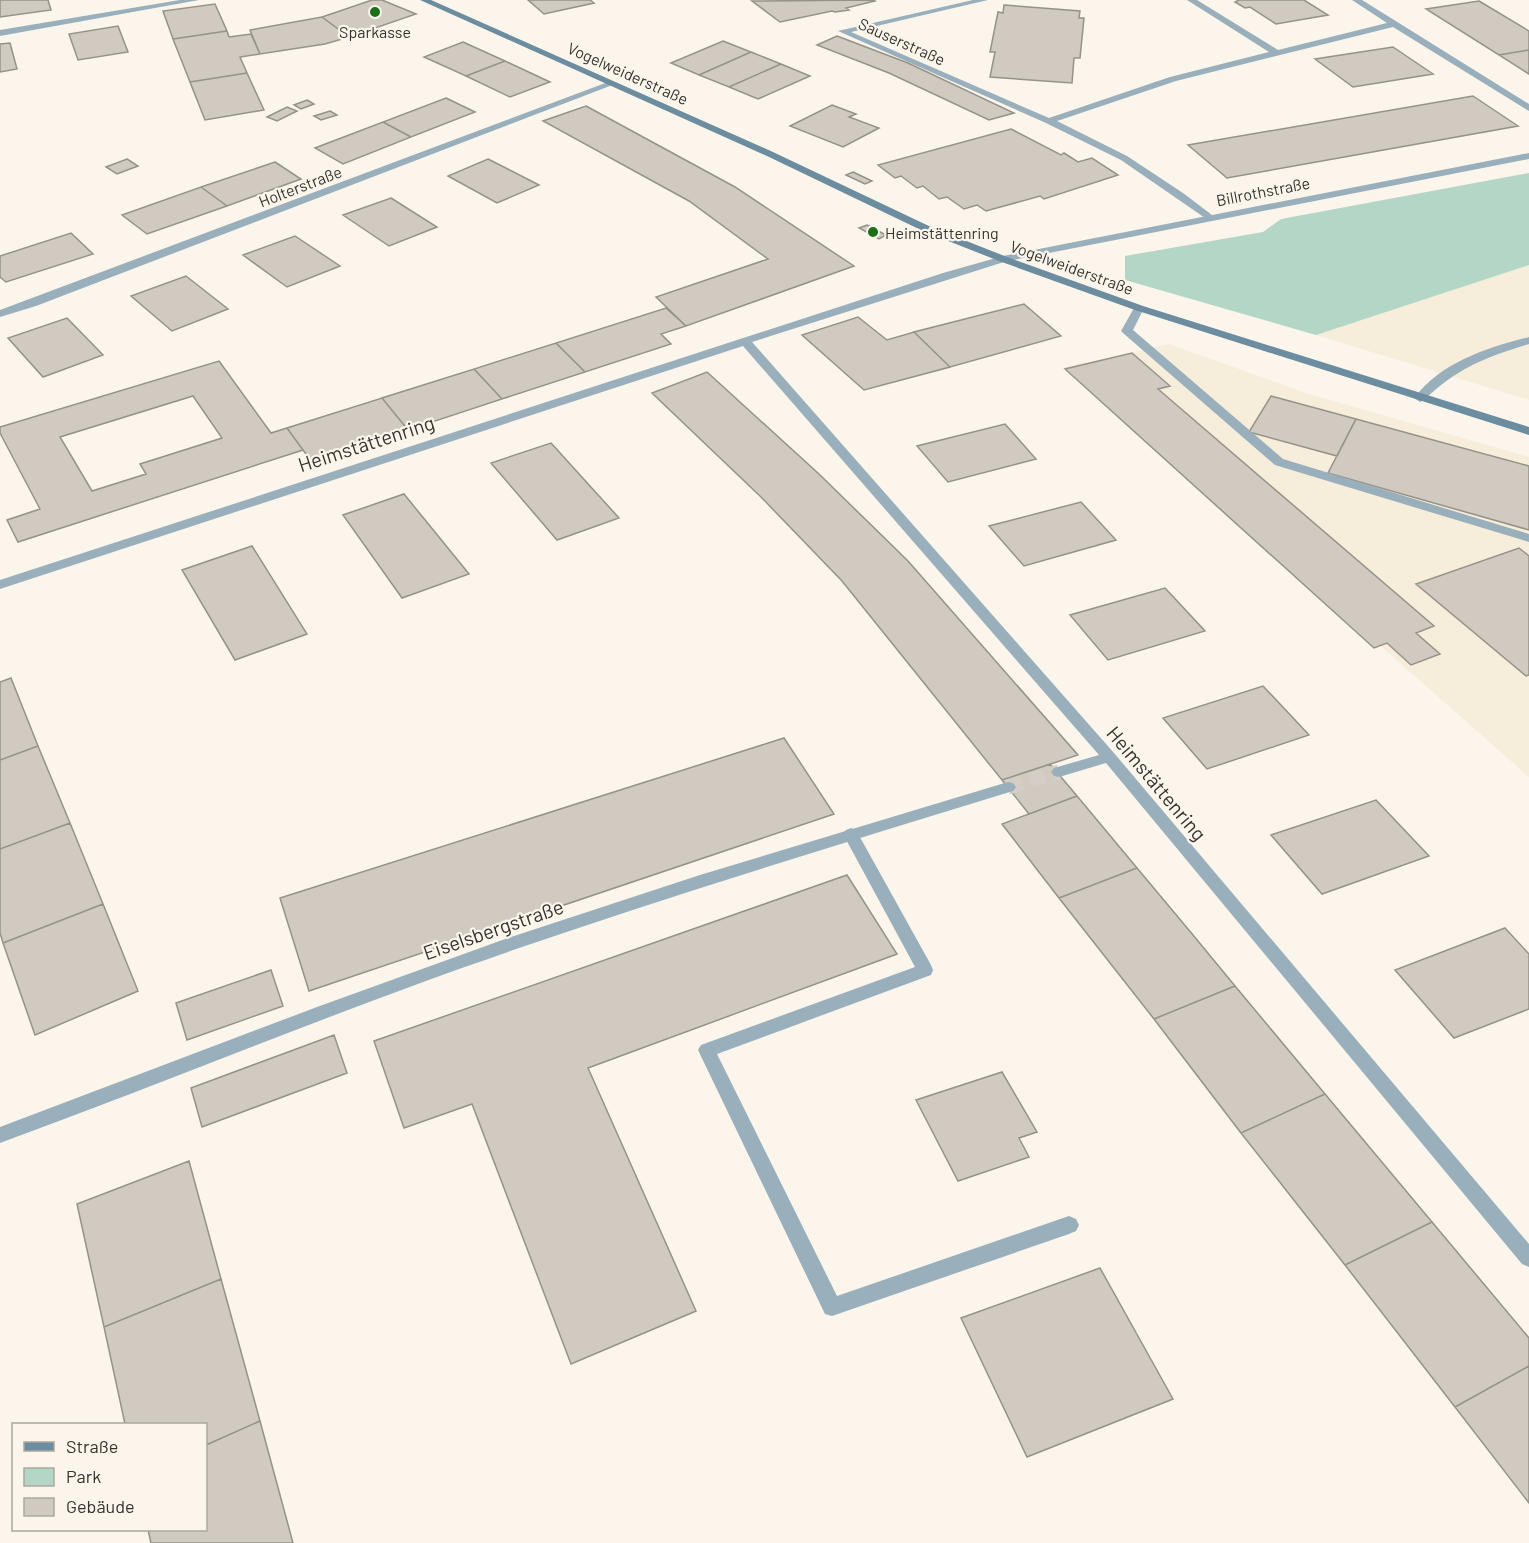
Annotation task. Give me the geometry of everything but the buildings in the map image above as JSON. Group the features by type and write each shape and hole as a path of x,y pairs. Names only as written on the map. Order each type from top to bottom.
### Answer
{"main road":[{"name":"Vogelweiderstraße","path":"424,0 770,154 927,229 1003,259 1139,308 1529,431"}],"street":[{"path":"0,33 195,0"},
{"name":"Sauserstraße","path":"984,0 842,31 1049,121 1124,158 1208,217"},
{"path":"1191,0 1276,53"},
{"path":"1356,0 1529,108"},
{"path":"1049,121 1173,79 1394,24"},
{"name":"Holterstraße","path":"0,314 43,300 611,84"},
{"name":"Billrothstraße","path":"1003,259 1208,217 1529,156"},
{"name":"Heimstättenring","path":"0,585 947,275 1003,259"},
{"path":"1139,308 1127,331 1279,462 1529,538"},
{"path":"1420,398 1438,378 1466,360 1529,340"},
{"name":"Heimstättenring","path":"745,341 1108,757 1529,1258"},
{"path":"1059,772 1108,757"},
{"name":"Eiselsbergstraße","path":"0,1135 519,941 851,834 1008,787"},
{"path":"851,834 926,970 707,1050 832,1307 1070,1225"}],"shaded area":[{"path":"1529,265 1529,400 1316,335"},
{"path":"1169,344 1306,393 1529,457 1529,777 1065,367"}],"green space":[{"path":"1529,173 1529,265 1316,335 1125,280 1125,256 1263,232 1281,219"}],"tunnel":[{"path":"1008,787 1059,772"}],"place":[{"name":"Sparkasse","path":"375,12"},
{"name":"Heimstättenring","path":"873,232"}]}
